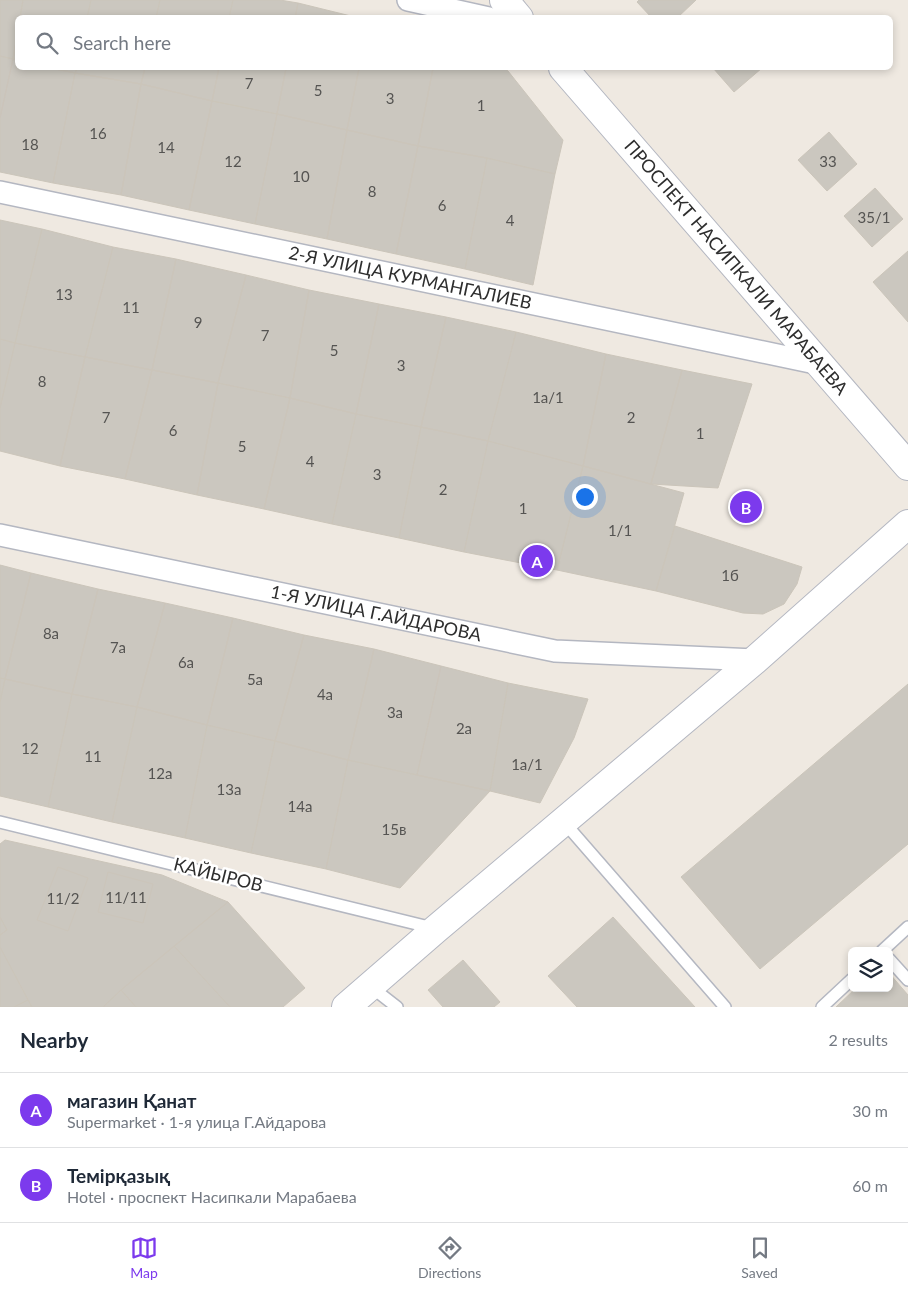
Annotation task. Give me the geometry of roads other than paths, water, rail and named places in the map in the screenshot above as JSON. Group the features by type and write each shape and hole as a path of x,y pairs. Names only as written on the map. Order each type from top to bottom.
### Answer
{"street":[{"path":"408,0 476,15"},
{"path":"504,0 516,15"},
{"name":"ПРОСПЕКТ НАСИПКАЛИ МАРАБАЕВА","path":"565,70 908,466"},
{"name":"2-Я УЛИЦА КУРМАНГАЛИЕВ","path":"0,192 820,364"},
{"path":"346,1007 755,660 908,524"},
{"name":"1-Я УЛИЦА Г.АЙДАРОВА","path":"0,535 555,651 755,660"}],"lane":[{"path":"564,821 725,1007"},
{"name":"КАЙЫРОВ","path":"0,822 436,929"},
{"path":"886,947 908,927"},
{"path":"893,963 908,980"},
{"path":"822,1007 848,983"},
{"path":"370,986 397,1007"}],"place":[{"name":"Темірқазық","path":"746,507"},
{"name":"магазин Қанат","path":"537,561"}]}
